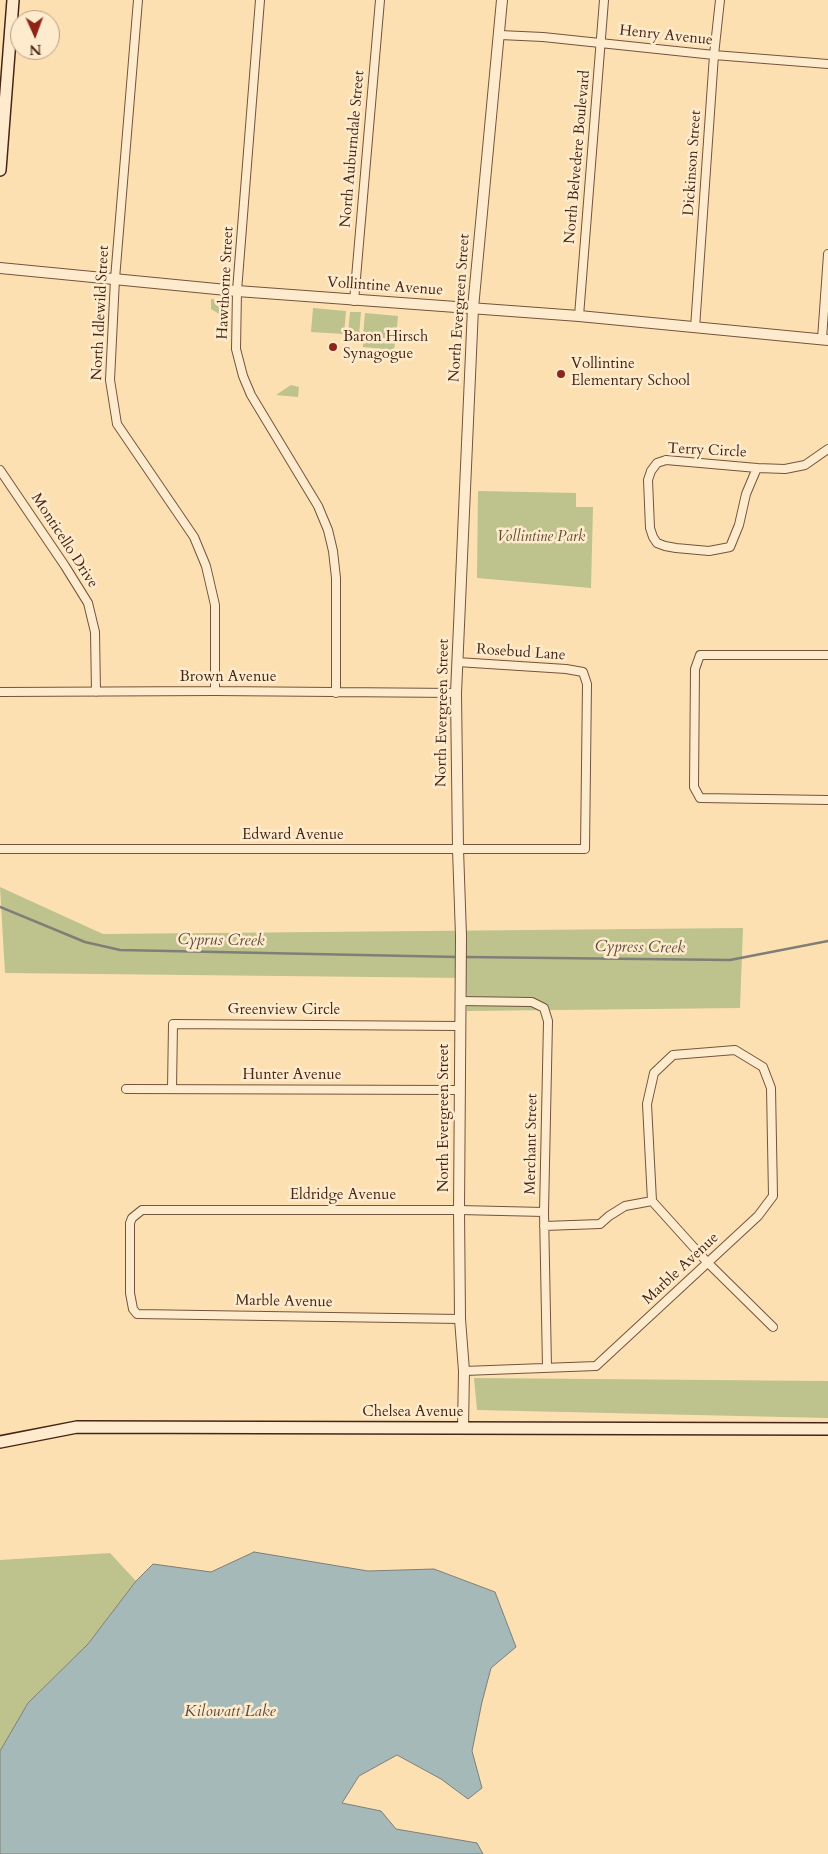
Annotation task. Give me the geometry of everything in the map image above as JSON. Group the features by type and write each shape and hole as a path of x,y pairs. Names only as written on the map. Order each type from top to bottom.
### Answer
{"main road":[{"path":"0,170 13,0"},
{"name":"Chelsea Avenue","path":"0,1442 77,1427 828,1429"}],"street":[{"name":"North Idlewild Street","path":"138,0 115,279 110,380 117,424 194,537 206,566 215,606 215,691"},
{"name":"Hawthorne Street","path":"260,0 237,291 236,349 245,382 318,506 328,530 336,578 336,693"},
{"name":"North Auburndale Street","path":"354,301 380,0"},
{"name":"North Evergreen Street","path":"463,1428 464,1371 460,1319 459,1210 461,936 456,693 473,308 502,0"},
{"name":"North Belvedere Boulevard","path":"579,316 604,0"},
{"name":"Dickinson Street","path":"695,328 714,55 720,0"},
{"name":"Henry Avenue","path":"500,35 543,37 714,55 828,64"},
{"path":"825,339 828,254"},
{"name":"Vollintine Avenue","path":"0,268 237,291 579,316 825,339"},
{"name":"Terry Circle","path":"757,468 746,494 739,525 730,547 709,551 676,548 664,546 653,537 650,528 648,480 651,471 657,463 666,460 678,460 757,468 785,468 805,465 828,450"},
{"name":"Monticello Drive","path":"0,470 88,603 96,632 96,692"},
{"path":"828,654 700,655 695,669 694,787 700,798 828,800"},
{"name":"Rosebud Lane","path":"457,662 566,669 583,672 587,684 585,849"},
{"name":"Brown Avenue","path":"0,692 456,693"},
{"name":"Edward Avenue","path":"0,849 585,849"},
{"name":"Merchant Street","path":"460,1001 532,1002 544,1008 548,1020 544,1212 547,1368"},
{"name":"Greenview Circle","path":"172,1089 173,1024 460,1026"},
{"name":"Marble Avenue","path":"464,1371 596,1366 758,1216 773,1196 771,1088 763,1068 736,1050 673,1055 654,1074 647,1104 652,1201"},
{"name":"Hunter Avenue","path":"126,1089 459,1090"},
{"path":"544,1226 600,1224 625,1206 652,1201 707,1262 772,1327"},
{"name":"Eldridge Avenue","path":"138,1314 133,1309 130,1293 130,1223 132,1218 142,1210 459,1210 544,1212"},
{"name":"Marble Avenue","path":"138,1314 460,1319"}],"green space":[{"path":"211,299 229,301 226,333 218,332 219,314 211,309"},
{"path":"313,308 346,311 344,334 311,332"},
{"path":"350,312 361,312 359,335 348,334"},
{"path":"365,313 398,316 396,339 363,336"},
{"path":"363,340 395,343 394,350 363,347"},
{"path":"291,385 299,387 298,397 276,395"},
{"name":"Vollintine Park","path":"478,491 576,493 576,507 593,507 591,588 477,578"},
{"path":"0,887 103,934 743,928 740,1008 467,1011 466,978 5,973"},
{"path":"474,1378 828,1381 828,1418 477,1410"},
{"path":"110,1553 136,1581 88,1644 28,1703 0,1751 0,1560"}],"water":[{"name":"Kilowatt Lake","path":"254,1552 368,1571 434,1569 495,1592 516,1647 491,1668 482,1702 472,1751 482,1788 468,1799 441,1779 397,1755 359,1776 342,1803 381,1811 396,1829 477,1843 483,1854 0,1854 0,1751 28,1703 88,1644 136,1581 153,1564 211,1572"}],"waterway":[{"name":"Cyprus Creek","path":"0,907 85,942 120,950 458,957"},
{"name":"Cypress Creek","path":"464,957 730,960 828,941"}],"place":[{"name":"Baron Hirsch Synagogue","path":"333,347"},
{"name":"Vollintine Elementary School","path":"561,374"}]}
